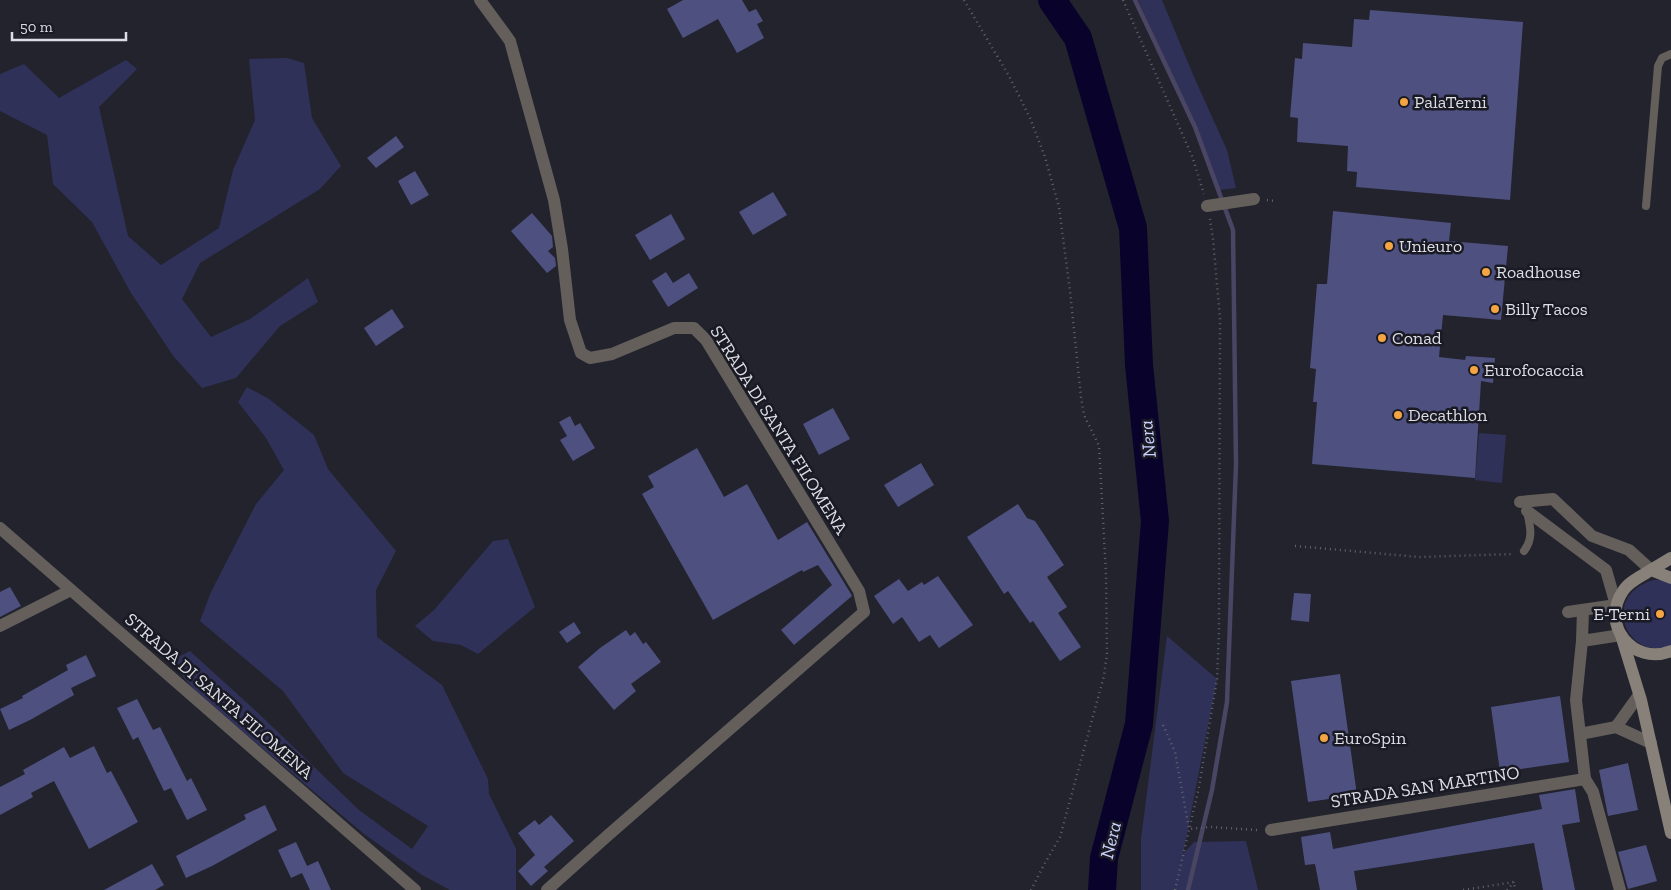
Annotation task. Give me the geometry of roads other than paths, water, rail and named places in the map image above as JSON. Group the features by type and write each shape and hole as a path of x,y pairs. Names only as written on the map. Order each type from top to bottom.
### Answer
{"main road":[{"path":"1671,558 1633,581 1624,590 1616,605 1616,624 1639,695 1671,833"},
{"path":"1651,570 1671,578"},
{"path":"1621,635 1630,646 1642,652 1656,655 1671,651"}],"street":[{"name":"STRADA DI SANTA FILOMENA","path":"480,0 510,41 554,200 570,320 581,353 590,358 612,354 674,328 694,328 706,340 859,591 864,612 547,890"},
{"path":"1208,206 1254,199"},
{"path":"1524,506 1553,499 1592,536 1629,550 1651,570"},
{"path":"1524,506 1606,570 1616,605 1568,612"},
{"name":"STRADA DI SANTA FILOMENA","path":"0,528 415,890"},
{"path":"0,626 71,590"},
{"path":"1583,610 1576,700 1585,779 1592,792 1620,890"},
{"path":"1582,641 1621,635"},
{"path":"1616,727 1639,695"},
{"path":"1580,734 1616,727 1651,743"},
{"name":"STRADA SAN MARTINO","path":"1271,830 1585,779"}],"lane":[{"path":"1646,206 1658,66 1662,58 1671,54"},
{"path":"1524,506 1531,534 1530,544 1524,551"}],"waterway":[{"name":"Nera","path":"1052,0 1078,38 1133,228 1139,365 1155,521 1139,724 1104,858 1102,890"},
{"path":"1135,0 1195,127 1233,230 1236,464 1227,702 1212,790 1188,890"}],"place":[{"name":"PalaTerni","path":"1404,102"},
{"name":"Unieuro","path":"1389,246"},
{"name":"Roadhouse","path":"1486,272"},
{"name":"Billy Tacos","path":"1495,309"},
{"name":"Conad","path":"1382,338"},
{"name":"Eurofocaccia","path":"1474,370"},
{"name":"Decathlon","path":"1398,415"},
{"name":"E-Terni","path":"1660,614"},
{"name":"EuroSpin","path":"1324,738"}]}
